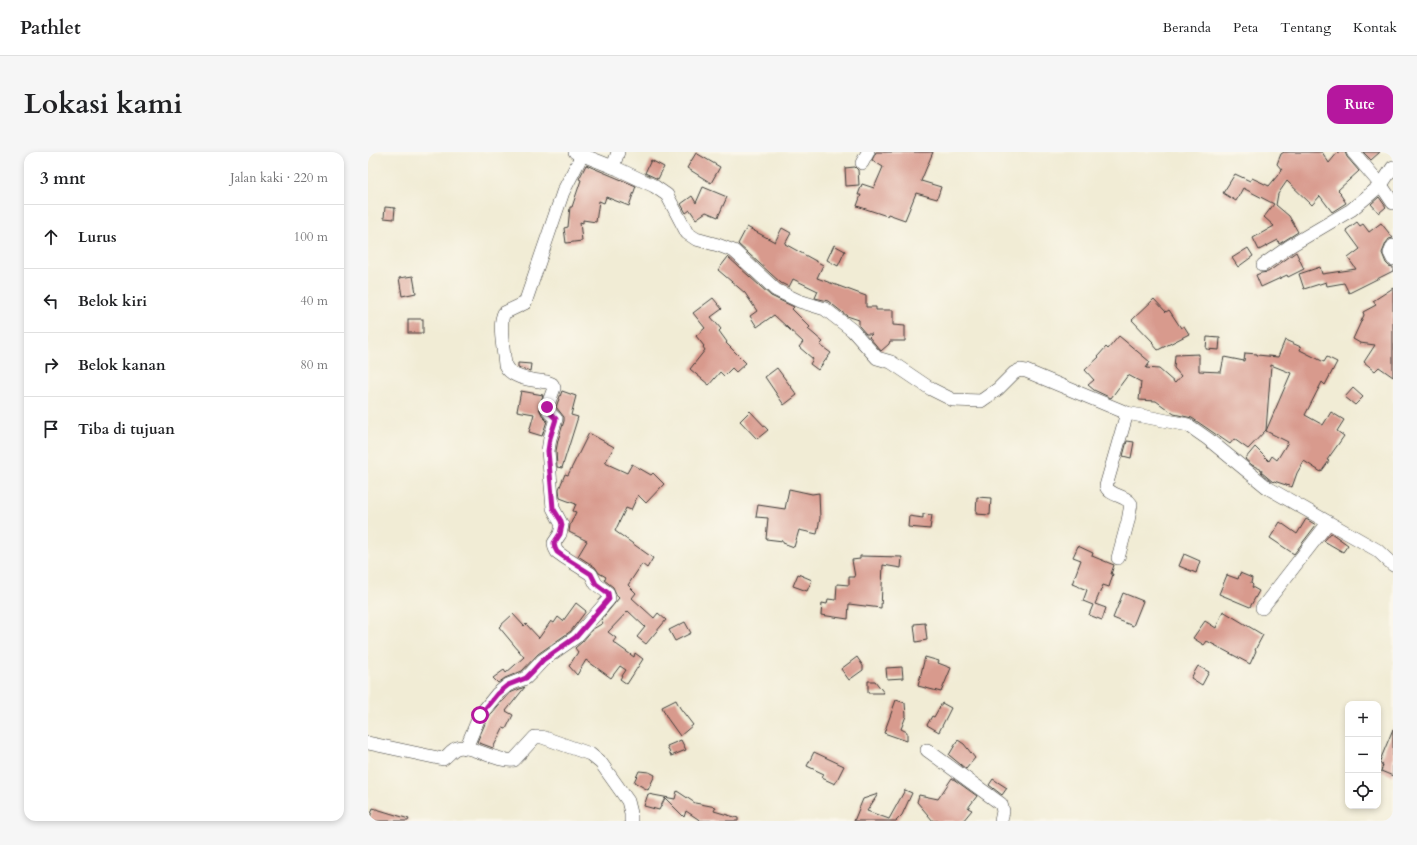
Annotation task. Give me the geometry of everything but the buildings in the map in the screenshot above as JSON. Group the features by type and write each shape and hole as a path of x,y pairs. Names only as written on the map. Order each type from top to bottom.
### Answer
{"street":[{"path":"613,167 618,152"},
{"path":"1353,152 1381,185 1393,203"},
{"path":"466,748 480,715 497,694 508,685 526,678 543,660 576,637 609,599 608,593 596,584 591,574 557,552 555,548 554,543 560,534 562,525 553,508 548,451 550,438 556,419 547,407 554,388 552,384 548,382 517,376 507,371 504,365 501,324 502,315 504,313 525,303 563,192 579,153 654,186 666,195 687,233 696,239 734,251 776,290 799,301 825,309 852,330 877,358 891,362 930,389 953,400 981,401 998,389 1014,373 1020,370 1026,371 1127,413 1188,425 1208,439 1268,488 1377,550 1393,565"},
{"path":"1263,265 1290,246 1351,210 1381,185 1393,167"},
{"path":"1393,246 1390,253 1393,259"},
{"path":"1118,558 1131,504 1128,500 1109,491 1106,486 1127,413"},
{"path":"1262,608 1328,523"},
{"path":"368,743 442,759 447,757 456,748 462,747 492,757 511,760 516,758 535,737 542,737 590,754 601,763 625,794 631,814 631,821"},
{"path":"927,750 1001,804 1003,811 1001,821"}],"route":[{"path":"480,715 497,694 508,685 526,678 543,660 576,637 609,599 608,593 596,584 591,574 557,552 555,548 554,543 560,534 562,525 553,508 548,451 550,438 556,419 547,407"}]}
